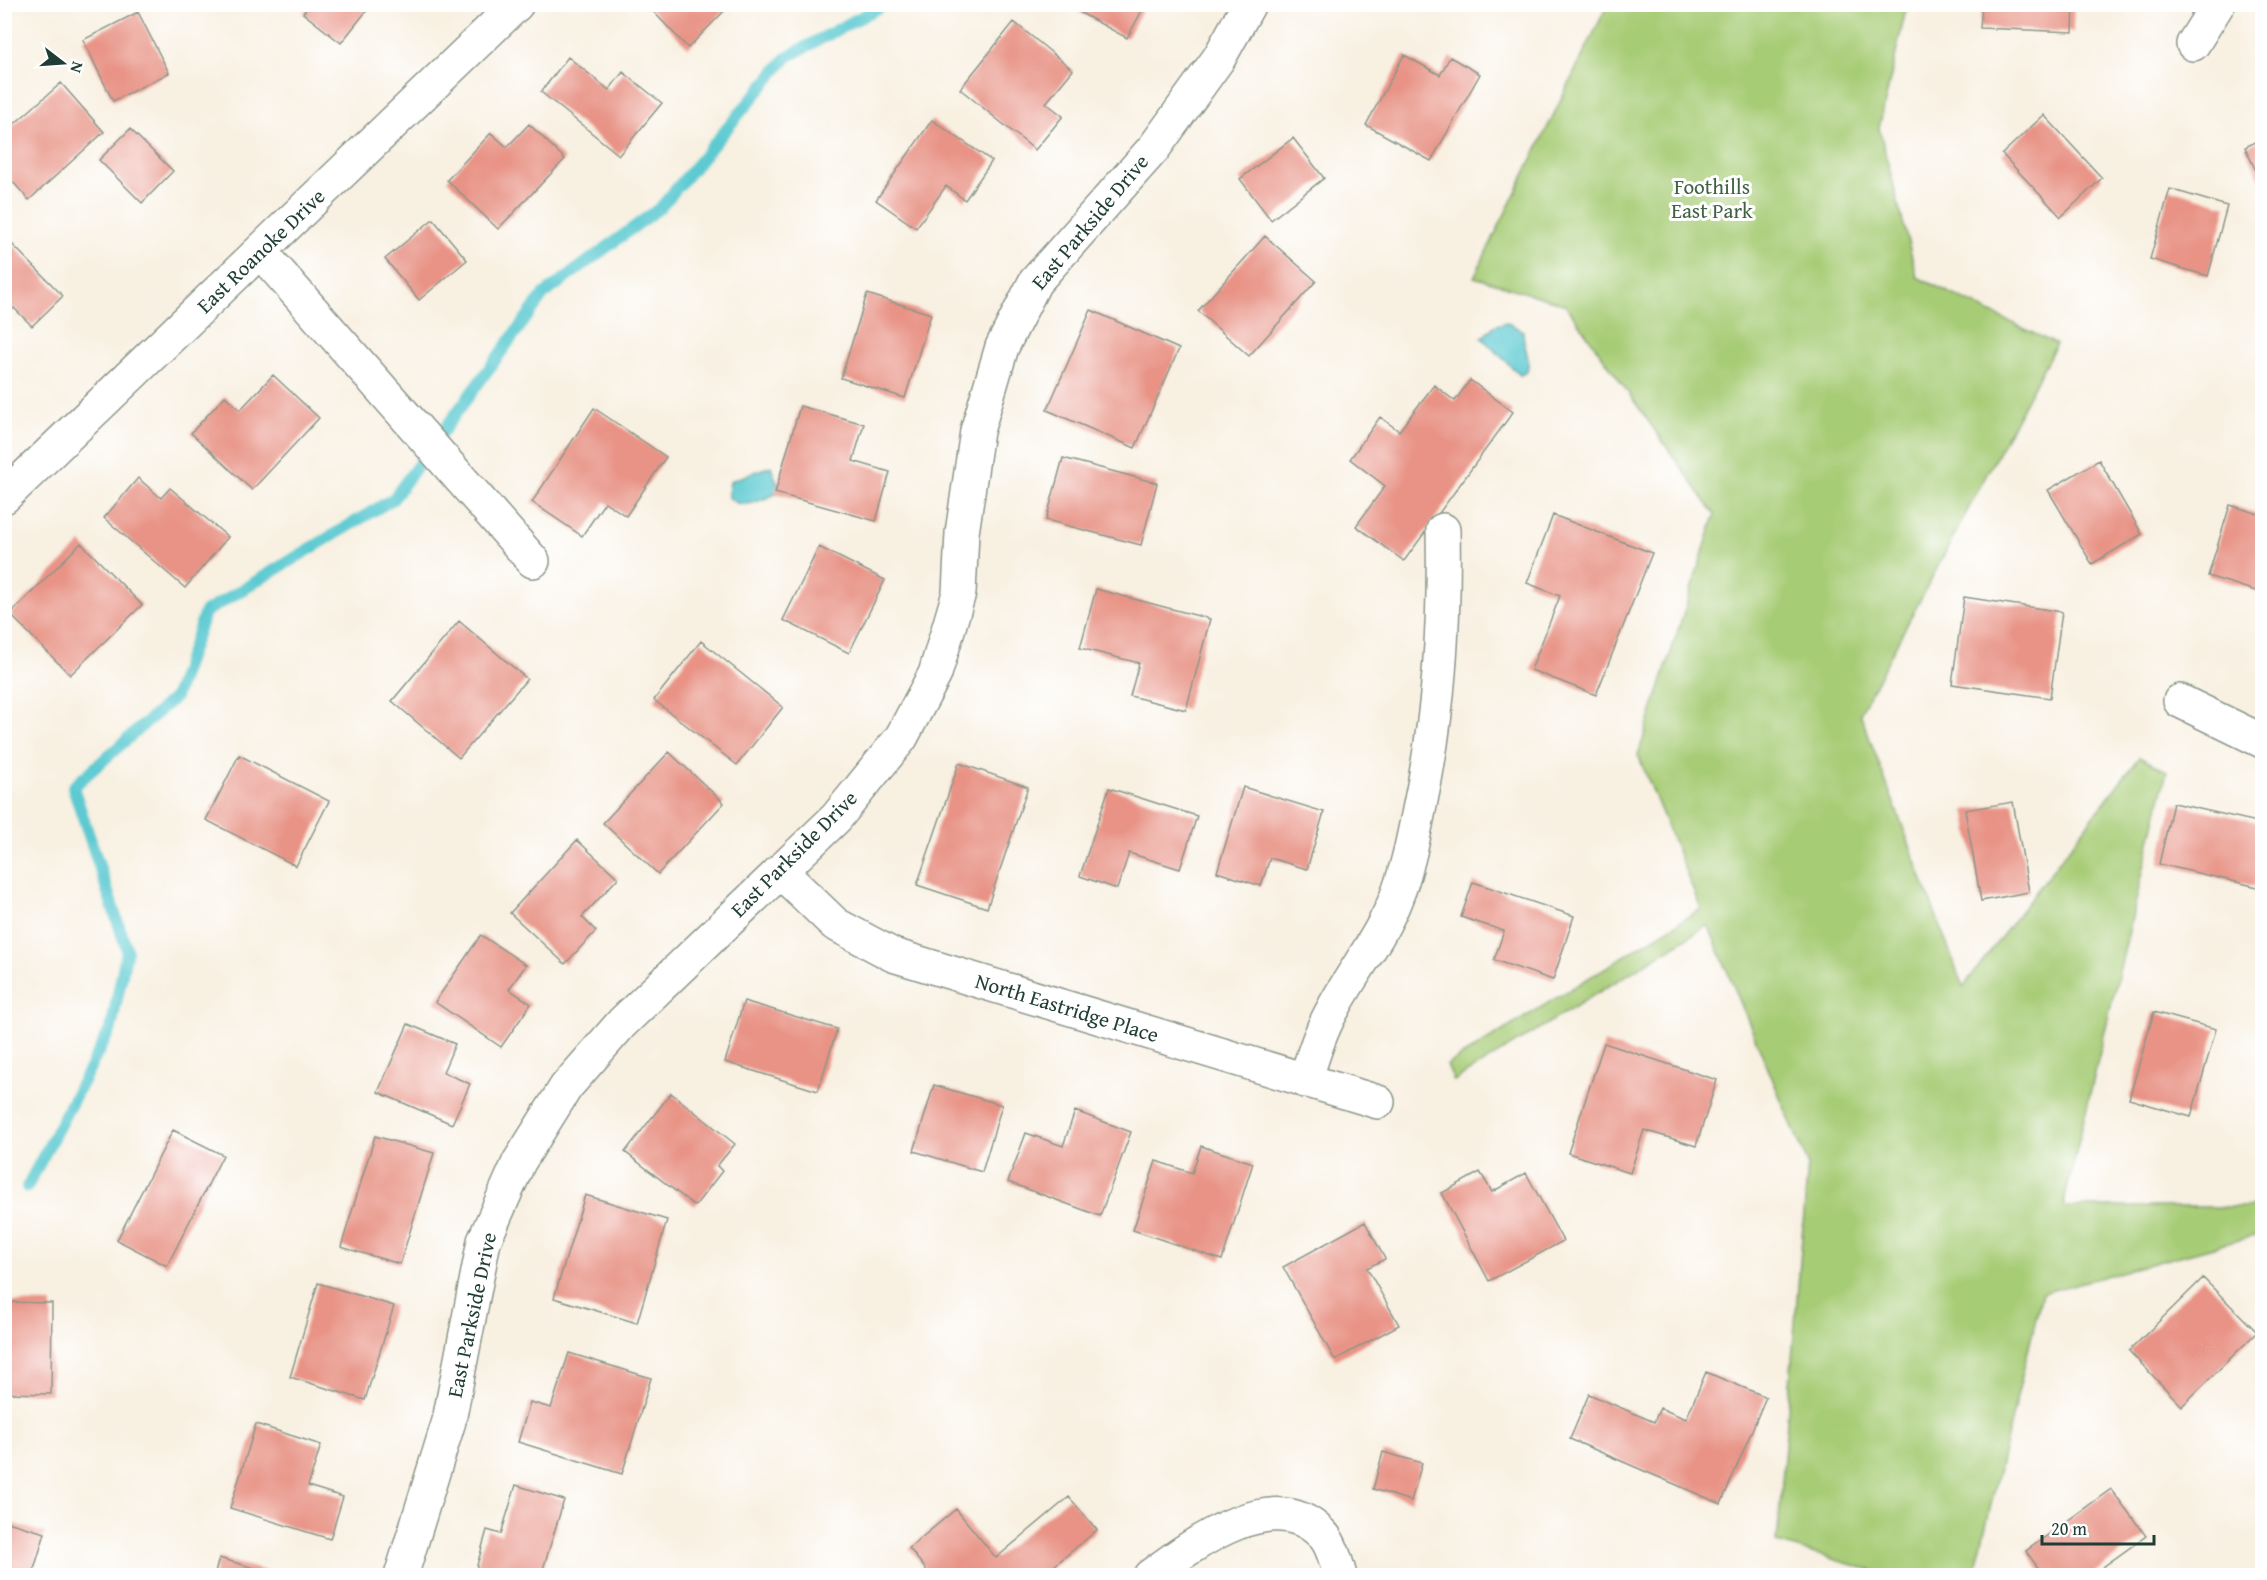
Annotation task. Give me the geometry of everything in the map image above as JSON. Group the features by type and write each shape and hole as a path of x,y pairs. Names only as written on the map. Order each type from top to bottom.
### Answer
{"street":[{"name":"East Roanoke Drive","path":"4,497 517,4"},
{"name":"East Parkside Drive","path":"401,1575 449,1421 484,1240 519,1162 566,1087 622,1023 836,818 901,738 935,674 959,593 962,533 977,431 1002,347 1035,282 1154,148 1219,58 1249,4"},
{"path":"2193,44 2218,4"},
{"path":"260,251 533,561"},
{"path":"1305,1081 1328,1019 1374,945 1407,868 1429,765 1436,709 1444,587 1443,530"},
{"path":"2180,701 2262,741"},
{"name":"North Eastridge Place","path":"780,871 835,924 893,955 1378,1102"},
{"path":"1150,1575 1187,1549 1238,1522 1260,1515 1303,1519 1323,1534 1340,1575"}],"green space":[{"name":"Foothills East Park","path":"1608,4 1907,5 1879,128 1917,277 2056,344 1860,713 1963,987 2139,757 2167,771 2063,1207 2262,1207 2262,1234 2042,1293 1974,1575 1887,1575 1777,1543 1808,1164 1708,925 1454,1081 1447,1065 1701,909 1638,755 1715,515 1566,305 1474,277"}],"water":[{"path":"1506,322 1523,331 1528,367 1527,372 1520,375 1482,338 1494,326"},
{"path":"771,466 780,492 760,501 746,504 739,504 728,496 730,481"}],"building":[{"path":"310,4 372,4 341,43 303,13"},
{"path":"646,4 731,4 688,48"},
{"path":"1982,4 2074,4 2073,32 1980,28"},
{"path":"1066,5 1145,5 1127,38"},
{"path":"138,12 169,73 113,101 83,40"},
{"path":"1014,22 1073,70 1046,103 1063,116 1035,150 960,89"},
{"path":"1404,55 1440,75 1450,57 1480,74 1431,161 1366,125"},
{"path":"568,57 609,90 623,72 662,103 619,155 541,92"},
{"path":"61,83 104,132 29,200 4,172 4,133"},
{"path":"2044,115 2102,178 2061,217 2002,154"},
{"path":"932,120 992,161 965,200 946,186 916,228 876,200"},
{"path":"529,124 565,159 498,229 447,180 491,133 507,147"},
{"path":"130,129 173,171 142,203 99,160"},
{"path":"1293,138 1324,178 1271,220 1240,179"},
{"path":"2262,139 2262,184 2245,147"},
{"path":"2170,189 2227,206 2208,276 2150,259"},
{"path":"433,219 467,260 419,300 385,259"},
{"path":"1265,236 1316,281 1249,356 1198,311"},
{"path":"11,243 63,296 32,326 14,308 4,317 4,250"},
{"path":"867,294 931,314 905,398 841,378"},
{"path":"1091,310 1179,349 1135,448 1047,410"},
{"path":"273,375 319,418 252,490 191,433 225,396 240,410"},
{"path":"1470,380 1513,412 1404,561 1356,526 1385,486 1350,459 1380,417 1399,431 1434,385 1455,401"},
{"path":"800,406 864,424 853,461 890,472 876,521 775,493"},
{"path":"594,408 666,457 626,516 605,502 582,536 532,502"},
{"path":"1063,458 1157,483 1141,545 1046,520"},
{"path":"2099,460 2142,534 2092,564 2048,490"},
{"path":"138,478 161,498 170,488 228,537 185,588 104,518"},
{"path":"2230,505 2262,515 2262,593 2208,576"},
{"path":"1553,515 1652,553 1596,695 1531,670 1560,596 1527,583"},
{"path":"81,543 142,605 70,675 10,614"},
{"path":"819,547 885,580 849,653 783,620"},
{"path":"1096,589 1210,619 1186,710 1130,696 1139,663 1080,648"},
{"path":"1964,597 2062,612 2050,698 1952,684"},
{"path":"459,621 527,679 459,758 392,701"},
{"path":"701,641 783,707 737,765 654,700"},
{"path":"669,752 724,803 658,874 603,823"},
{"path":"239,755 329,801 296,866 206,820"},
{"path":"959,763 1028,787 987,908 917,885"},
{"path":"1243,787 1324,812 1307,869 1270,858 1261,886 1217,872"},
{"path":"1109,788 1197,816 1180,869 1129,853 1117,889 1080,876"},
{"path":"2013,802 2029,892 1981,901 1965,810"},
{"path":"2173,803 2262,823 2262,888 2159,864"},
{"path":"577,840 618,878 582,917 596,931 565,964 510,913"},
{"path":"1473,882 1574,916 1553,980 1494,960 1504,931 1461,917"},
{"path":"481,935 526,965 509,989 531,1004 501,1047 435,1002"},
{"path":"744,1001 837,1029 818,1091 725,1062"},
{"path":"2154,1012 2216,1029 2191,1117 2129,1099"},
{"path":"408,1024 455,1044 443,1072 470,1084 452,1124 378,1092"},
{"path":"1604,1043 1717,1080 1696,1146 1644,1130 1630,1173 1568,1153"},
{"path":"934,1085 1002,1105 982,1172 914,1151"},
{"path":"671,1093 735,1144 717,1166 722,1171 695,1206 625,1152"},
{"path":"1075,1111 1131,1132 1100,1216 1008,1182 1026,1133 1063,1146"},
{"path":"173,1130 223,1155 167,1266 117,1240"},
{"path":"375,1136 434,1153 400,1264 341,1247"},
{"path":"1201,1146 1253,1163 1222,1260 1133,1230 1156,1161 1192,1173"},
{"path":"1480,1172 1492,1192 1526,1173 1563,1241 1489,1281 1442,1193"},
{"path":"585,1195 667,1220 637,1323 554,1298"},
{"path":"1365,1222 1385,1259 1367,1268 1399,1325 1335,1360 1283,1267"},
{"path":"2203,1278 2257,1332 2182,1406 2129,1351"},
{"path":"318,1283 394,1306 365,1400 290,1377"},
{"path":"4,1302 52,1303 51,1394 4,1393"},
{"path":"569,1353 651,1378 622,1474 518,1442 530,1402 551,1408"},
{"path":"1706,1372 1766,1397 1721,1504 1570,1439 1589,1394 1654,1422 1660,1408 1686,1419"},
{"path":"256,1424 321,1445 308,1486 343,1497 330,1539 230,1508"},
{"path":"1383,1452 1422,1463 1411,1501 1373,1489"},
{"path":"516,1485 564,1500 541,1576 474,1576 487,1530 501,1534"},
{"path":"2111,1489 2146,1536 2096,1572 2099,1576 2044,1576 2026,1551"},
{"path":"1069,1497 1097,1530 1042,1576 931,1576 909,1548 956,1509 996,1558"},
{"path":"4,1521 45,1533 32,1576 4,1576"},
{"path":"219,1558 279,1575 214,1576"}],"waterway":[{"path":"27,1187 111,1028 127,950 73,787 175,697 205,612 393,499 544,294 661,207 787,57 885,4"}]}
